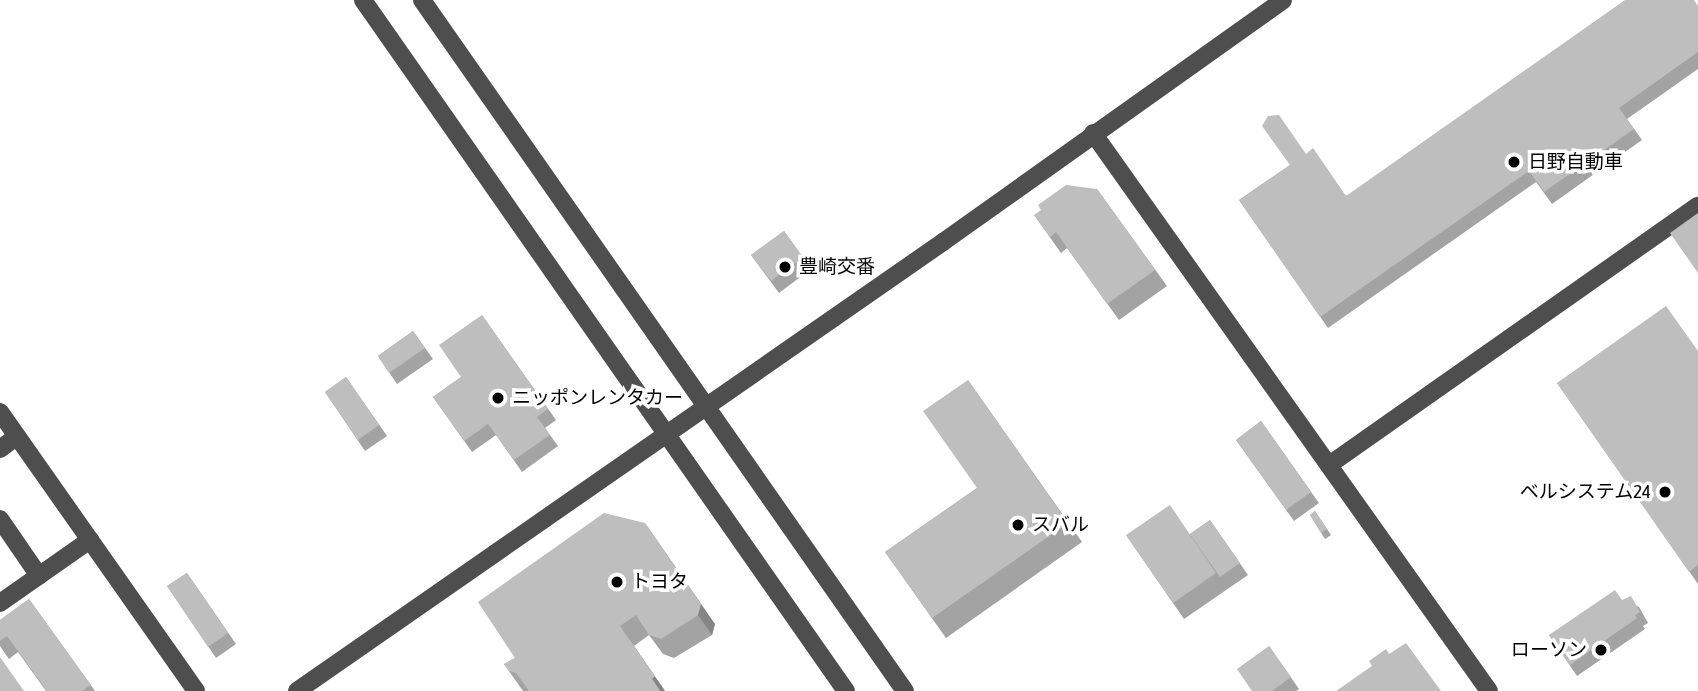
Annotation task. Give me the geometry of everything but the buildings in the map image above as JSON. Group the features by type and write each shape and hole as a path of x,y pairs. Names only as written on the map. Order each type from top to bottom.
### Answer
{"street":[{"path":"363,0 846,691"},
{"path":"422,0 905,691"},
{"path":"298,691 943,242 1283,0"},
{"path":"1093,134 1489,691"},
{"path":"1329,465 1698,206"},
{"path":"0,412 196,691"},
{"path":"0,449 17,436"},
{"path":"0,519 39,576"},
{"path":"0,603 90,540"}],"place":[{"name":"日野自動車","path":"1514,162"},
{"name":"豊崎交番","path":"785,267"},
{"name":"ニッポンレンタカー","path":"498,398"},
{"name":"ベルシステム24","path":"1665,492"},
{"name":"スバル","path":"1018,525"},
{"name":"トヨタ","path":"617,582"},
{"name":"ローソン","path":"1601,650"}]}
